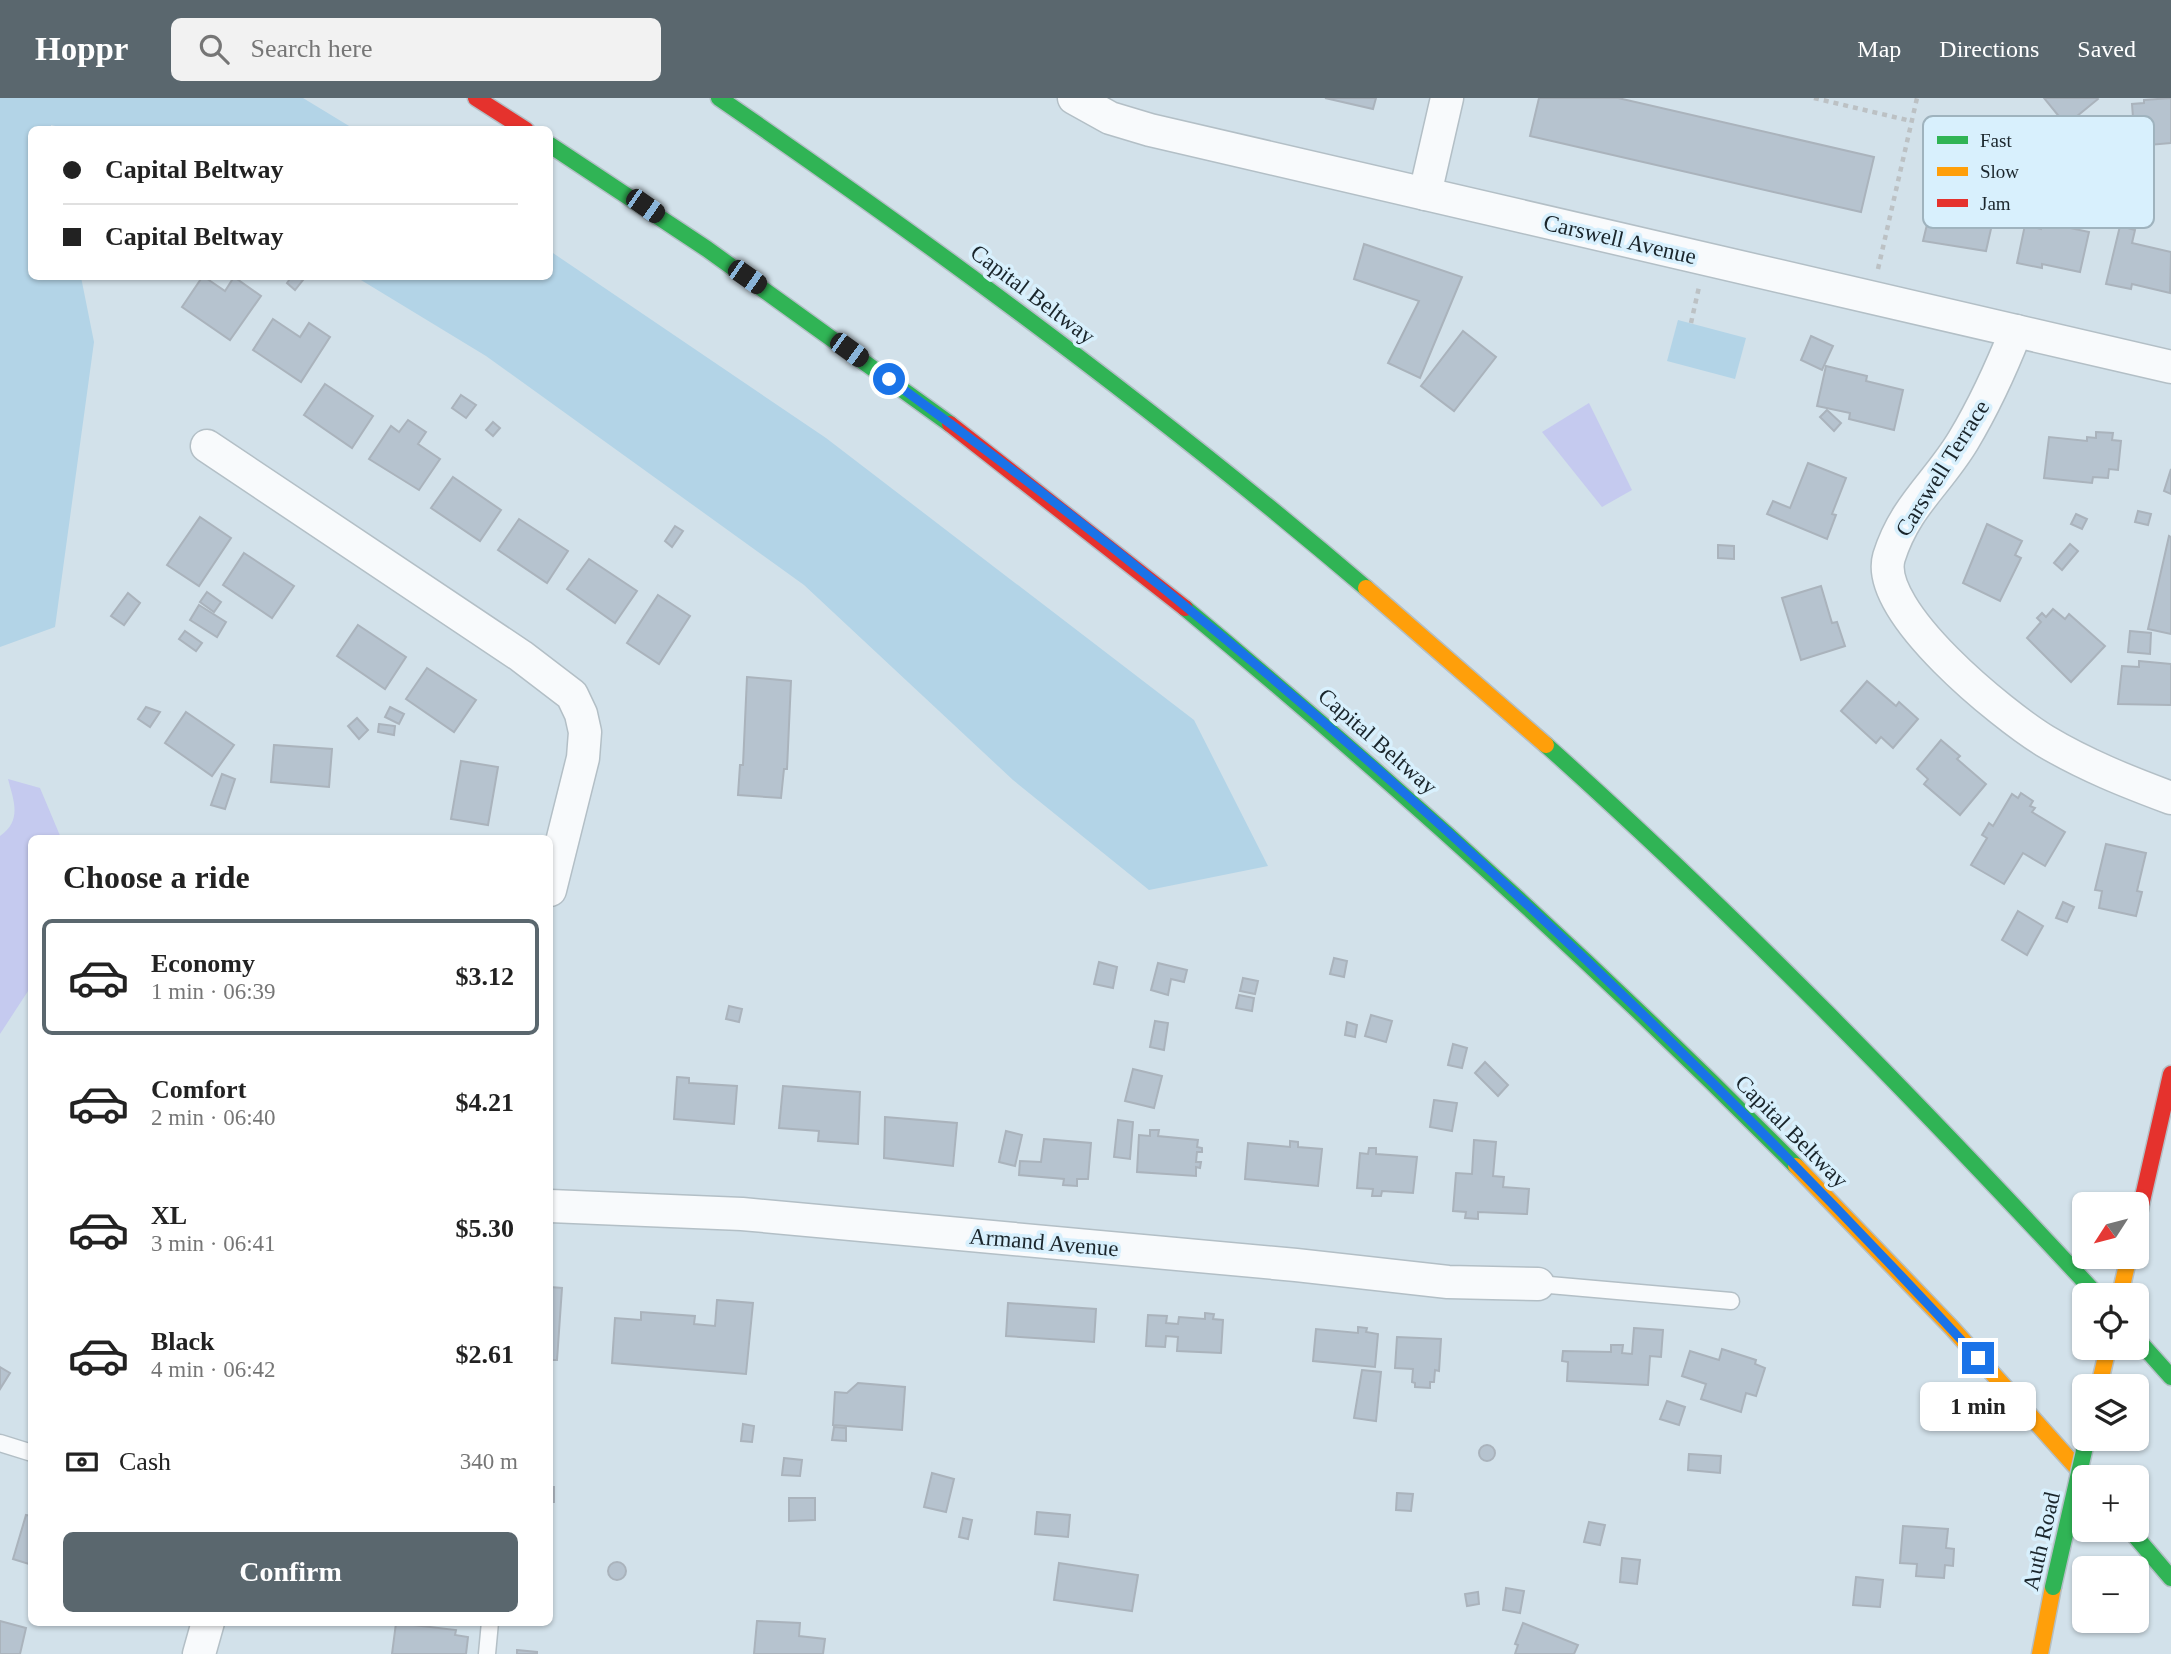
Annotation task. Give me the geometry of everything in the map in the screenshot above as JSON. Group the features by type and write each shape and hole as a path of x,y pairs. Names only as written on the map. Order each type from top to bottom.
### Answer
{"main road":[{"path":"476,98 520,126"},
{"name":"Capital Beltway","path":"719,98 1033,320 1209,458 1544,740 1694,880 1847,1031 2007,1195 2086,1283"},
{"name":"Capital Beltway","path":"553,147 787,305 951,424 1128,561 1312,714 1605,975 1909,1283 2074,1465"},
{"path":"2144,1192 2171,1074"},
{"path":"2149,1352 2171,1377"},
{"name":"Auth Road","path":"2040,1654 2084,1451"},
{"path":"2140,1542 2171,1578"}],"street":[{"name":"Carswell Avenue","path":"1074,98 1110,118 1150,130 2171,367"},
{"path":"1425,194 1447,98"},
{"name":"Carswell Terrace","path":"2016,331 1995,383 1962,443 1902,522 1888,561 1890,583 1930,646 1981,692 2044,740 2117,777 2171,798"},
{"path":"207,446 521,656 572,695 581,714 585,732 583,758 553,878"},
{"name":"Armand Avenue","path":"553,1206 741,1214 1448,1282 1538,1284"},
{"path":"198,1654 207,1626"}],"lane":[{"path":"1538,1284 1731,1301"},
{"path":"0,1443 28,1451"},
{"path":"486,1654 490,1626"}],"path":[{"path":"1814,98 1911,121"},
{"path":"1871,297 1917,98"}],"shaded area":[{"path":"0,98 303,98 349,126 28,126 28,280 82,280 94,342 55,627 0,647"},
{"path":"553,253 826,438 1194,720 1268,866 1149,890 1013,780 804,585 486,356 361,280 553,280"},
{"path":"1678,320 1746,338 1735,379 1667,361"},
{"path":"1589,403 1632,490 1602,507 1542,432"},
{"path":"8,779 40,788 60,835 28,835 28,991 0,1034 0,836 14,817"}],"building":[{"path":"1325,98 1376,98 1373,109"},
{"path":"1539,98 1618,98 1874,157 1861,212 1530,136"},
{"path":"2044,98 2098,99 2077,116 2059,116"},
{"path":"2171,98 2171,143 2154,145 2154,116 2133,116 2132,104 2144,103 2144,100"},
{"path":"1926,228 1991,228 1986,251 1923,241"},
{"path":"2024,228 2070,228 2089,232 2080,272 2042,264 2042,268 2017,263"},
{"path":"2120,228 2135,230 2132,243 2171,252 2170,293 2132,284 2131,289 2106,284"},
{"path":"1364,244 1462,277 1420,378 1388,363 1419,301 1354,279"},
{"path":"200,280 209,280 225,291 232,280 238,280 261,296 230,340 182,307"},
{"path":"289,280 303,280 295,290 287,283"},
{"path":"273,319 300,337 309,323 330,337 301,382 253,350"},
{"path":"1463,331 1496,357 1454,411 1421,386"},
{"path":"1811,336 1833,346 1822,370 1801,360"},
{"path":"1826,366 1867,376 1866,381 1903,390 1894,430 1849,419 1850,413 1817,406"},
{"path":"325,384 373,416 352,448 304,415"},
{"path":"461,395 476,405 466,418 452,408"},
{"path":"1827,410 1841,423 1834,431 1820,417"},
{"path":"408,420 426,432 418,444 440,459 419,490 369,459 391,426 399,432"},
{"path":"493,422 500,428 493,436 486,430"},
{"path":"2096,432 2113,433 2112,440 2121,441 2118,470 2109,469 2108,478 2093,477 2092,483 2044,478 2049,437 2087,441 2087,437 2096,438"},
{"path":"1808,463 1846,478 1832,514 1836,515 1827,539 1767,514 1773,501 1790,508"},
{"path":"2171,469 2171,494 2164,491"},
{"path":"453,477 501,510 480,541 431,508"},
{"path":"2138,511 2151,514 2148,525 2135,522"},
{"path":"2076,514 2087,519 2082,529 2071,524"},
{"path":"200,517 231,538 199,586 167,565"},
{"path":"519,519 568,551 547,583 498,550"},
{"path":"1987,524 2022,541 2015,555 2021,558 2000,601 1963,583"},
{"path":"675,526 683,531 672,547 665,541"},
{"path":"2169,536 2171,537 2171,634 2148,629"},
{"path":"2070,544 2078,551 2062,570 2054,563"},
{"path":"1718,545 1734,546 1734,559 1718,558"},
{"path":"244,553 294,586 272,618 223,585"},
{"path":"589,559 637,591 615,623 567,589"},
{"path":"1821,586 1832,623 1837,622 1845,646 1801,660 1782,598"},
{"path":"207,592 221,602 214,612 200,602"},
{"path":"128,593 140,603 124,625 111,616"},
{"path":"658,595 690,616 659,664 627,643"},
{"path":"199,605 226,622 217,637 190,620"},
{"path":"2053,609 2065,619 2069,614 2105,646 2071,682 2027,638 2041,622 2037,618 2042,613 2046,617"},
{"path":"358,625 406,657 385,689 337,656"},
{"path":"185,631 202,643 196,651 179,639"},
{"path":"2130,631 2151,633 2150,654 2128,652"},
{"path":"2139,661 2171,664 2171,705 2118,704 2122,666 2139,667"},
{"path":"427,668 476,700 454,732 406,699"},
{"path":"747,677 791,681 787,769 784,769 781,798 738,795 740,765 743,765"},
{"path":"1867,681 1896,706 1899,702 1918,719 1893,748 1881,737 1876,743 1841,711"},
{"path":"146,707 160,712 150,727 138,719"},
{"path":"390,707 404,714 399,724 385,717"},
{"path":"186,712 234,745 212,776 165,743"},
{"path":"357,718 368,730 359,739 348,726"},
{"path":"379,724 395,726 394,735 378,732"},
{"path":"1941,740 1960,756 1957,759 1986,784 1960,815 1924,784 1928,779 1917,769"},
{"path":"274,745 332,749 329,787 271,782"},
{"path":"461,761 498,767 488,825 451,819"},
{"path":"222,774 235,779 225,809 211,805"},
{"path":"2021,793 2033,801 2030,806 2035,808 2032,812 2065,832 2045,866 2023,853 2004,884 1971,865 1987,838 1982,835 1989,823 1993,826 2012,794 2018,798"},
{"path":"2106,844 2146,853 2137,891 2142,892 2136,916 2099,908 2102,891 2095,890"},
{"path":"2063,902 2074,907 2067,922 2056,918"},
{"path":"2018,911 2043,926 2027,955 2002,940"},
{"path":"1334,958 1347,961 1344,977 1330,974"},
{"path":"1099,962 1117,967 1113,988 1094,984"},
{"path":"1158,963 1187,970 1184,982 1171,979 1168,995 1151,990"},
{"path":"1243,978 1258,981 1255,994 1240,991"},
{"path":"1239,995 1254,998 1252,1011 1236,1008"},
{"path":"729,1006 742,1009 739,1022 726,1019"},
{"path":"1371,1015 1392,1021 1386,1042 1365,1036"},
{"path":"1155,1021 1168,1023 1164,1050 1150,1047"},
{"path":"1347,1022 1357,1025 1355,1037 1345,1035"},
{"path":"1453,1044 1467,1048 1462,1068 1448,1065"},
{"path":"1485,1062 1508,1085 1498,1096 1475,1073"},
{"path":"1133,1069 1162,1076 1154,1108 1125,1101"},
{"path":"677,1077 689,1078 689,1083 737,1086 734,1124 674,1119"},
{"path":"783,1086 860,1092 858,1144 818,1141 819,1131 779,1128"},
{"path":"1434,1100 1457,1103 1452,1131 1430,1127"},
{"path":"885,1117 957,1123 953,1166 884,1158"},
{"path":"1118,1120 1133,1122 1130,1159 1114,1157"},
{"path":"1150,1130 1159,1130 1158,1136 1198,1140 1197,1147 1202,1148 1202,1152 1197,1152 1196,1162 1201,1162 1200,1168 1196,1167 1196,1176 1137,1172 1139,1135 1150,1136"},
{"path":"1006,1131 1022,1135 1015,1166 999,1162"},
{"path":"1044,1139 1091,1143 1088,1179 1077,1179 1077,1186 1063,1185 1064,1179 1019,1175 1020,1161 1041,1162"},
{"path":"1474,1140 1496,1142 1493,1176 1504,1177 1503,1187 1529,1189 1527,1214 1478,1212 1478,1219 1465,1218 1466,1212 1453,1211 1456,1173 1472,1174"},
{"path":"1290,1141 1298,1142 1298,1147 1322,1149 1318,1186 1245,1179 1248,1143 1290,1147"},
{"path":"1369,1148 1376,1148 1376,1154 1417,1157 1413,1193 1382,1191 1381,1196 1372,1196 1373,1189 1357,1188 1360,1153 1368,1154"},
{"path":"553,1287 562,1288 557,1360 553,1360"},
{"path":"717,1300 753,1303 746,1374 612,1363 615,1318 641,1320 641,1312 695,1316 694,1324 715,1326"},
{"path":"1008,1303 1096,1309 1094,1342 1006,1336"},
{"path":"1205,1313 1214,1314 1213,1319 1223,1320 1221,1353 1177,1351 1178,1337 1166,1336 1165,1347 1146,1346 1148,1315 1167,1316 1166,1323 1178,1324 1179,1317 1205,1319"},
{"path":"1358,1327 1378,1334 1375,1367 1313,1361 1316,1329 1358,1333"},
{"path":"1634,1328 1663,1330 1661,1357 1650,1356 1648,1385 1567,1381 1568,1362 1562,1361 1563,1351 1611,1352 1611,1345 1623,1345 1622,1353 1632,1354"},
{"path":"1397,1337 1441,1339 1439,1371 1435,1370 1434,1382 1430,1382 1430,1388 1415,1387 1412,1382 1413,1369 1395,1368"},
{"path":"1722,1349 1756,1360 1755,1364 1765,1368 1756,1396 1746,1393 1741,1412 1701,1399 1706,1384 1682,1376 1690,1351 1719,1360"},
{"path":"0,1367 10,1373 0,1389"},
{"path":"1362,1370 1381,1372 1376,1421 1354,1418"},
{"path":"858,1383 905,1387 902,1430 833,1425 835,1392 847,1393"},
{"path":"1667,1401 1685,1407 1679,1425 1660,1419"},
{"path":"743,1424 754,1426 752,1442 741,1441"},
{"path":"834,1427 846,1428 846,1441 832,1440"},
{"path":"1487,1445 1493,1447 1493,1459 1487,1461 1481,1459 1479,1453 1481,1447"},
{"path":"1689,1454 1721,1456 1720,1473 1688,1470"},
{"path":"784,1458 802,1460 800,1476 782,1475"},
{"path":"932,1473 954,1479 946,1512 924,1507"},
{"path":"1397,1493 1413,1494 1411,1511 1396,1510"},
{"path":"789,1498 815,1498 815,1520 789,1521"},
{"path":"1037,1512 1070,1515 1068,1537 1035,1534"},
{"path":"26,1515 28,1515 28,1564 13,1559"},
{"path":"963,1518 972,1520 968,1539 959,1537"},
{"path":"1589,1522 1605,1525 1600,1545 1584,1542"},
{"path":"1903,1526 1948,1529 1946,1548 1954,1549 1953,1566 1945,1565 1944,1578 1916,1576 1917,1564 1900,1563"},
{"path":"1622,1558 1640,1560 1637,1584 1620,1582"},
{"path":"613,1562 621,1562 626,1571 624,1578 613,1580 608,1575 608,1567"},
{"path":"1059,1563 1138,1575 1132,1611 1054,1600"},
{"path":"1856,1577 1883,1580 1880,1607 1853,1605"},
{"path":"1506,1588 1524,1591 1520,1613 1503,1610"},
{"path":"1478,1592 1479,1604 1467,1606 1465,1594"},
{"path":"0,1621 26,1628 20,1654 0,1654"},
{"path":"757,1621 800,1623 799,1636 825,1639 823,1654 754,1654"},
{"path":"1523,1623 1578,1645 1574,1654 1515,1654 1518,1645 1515,1644"},
{"path":"396,1626 456,1630 455,1635 468,1637 466,1654 392,1654"},
{"path":"517,1650 537,1652 537,1654 517,1654"}],"traffic: fast":[{"path":"719,98 968,274 1130,396 1366,588"},
{"path":"553,147 707,249 950,424"},
{"path":"1185,608 1343,742 1498,880 1649,1021 1796,1166"},
{"path":"1546,745 1689,877 1828,1013 2086,1283"},
{"path":"2149,1352 2171,1377"},
{"path":"2053,1587 2084,1451"},
{"path":"2140,1542 2171,1578"}],"traffic: slow":[{"path":"1366,588 1546,745"},
{"path":"1796,1166 1952,1328 2074,1465"},
{"path":"2123,1283 2126,1269"},
{"path":"2102,1374 2105,1360"},
{"path":"2040,1654 2053,1587"}],"traffic: jam":[{"path":"476,98 520,126"},
{"path":"950,424 1185,608"},
{"path":"2144,1192 2171,1074"}],"route":[{"path":"889,379 1128,561 1301,705 1455,839 1605,975 1762,1132 1978,1358"}]}
